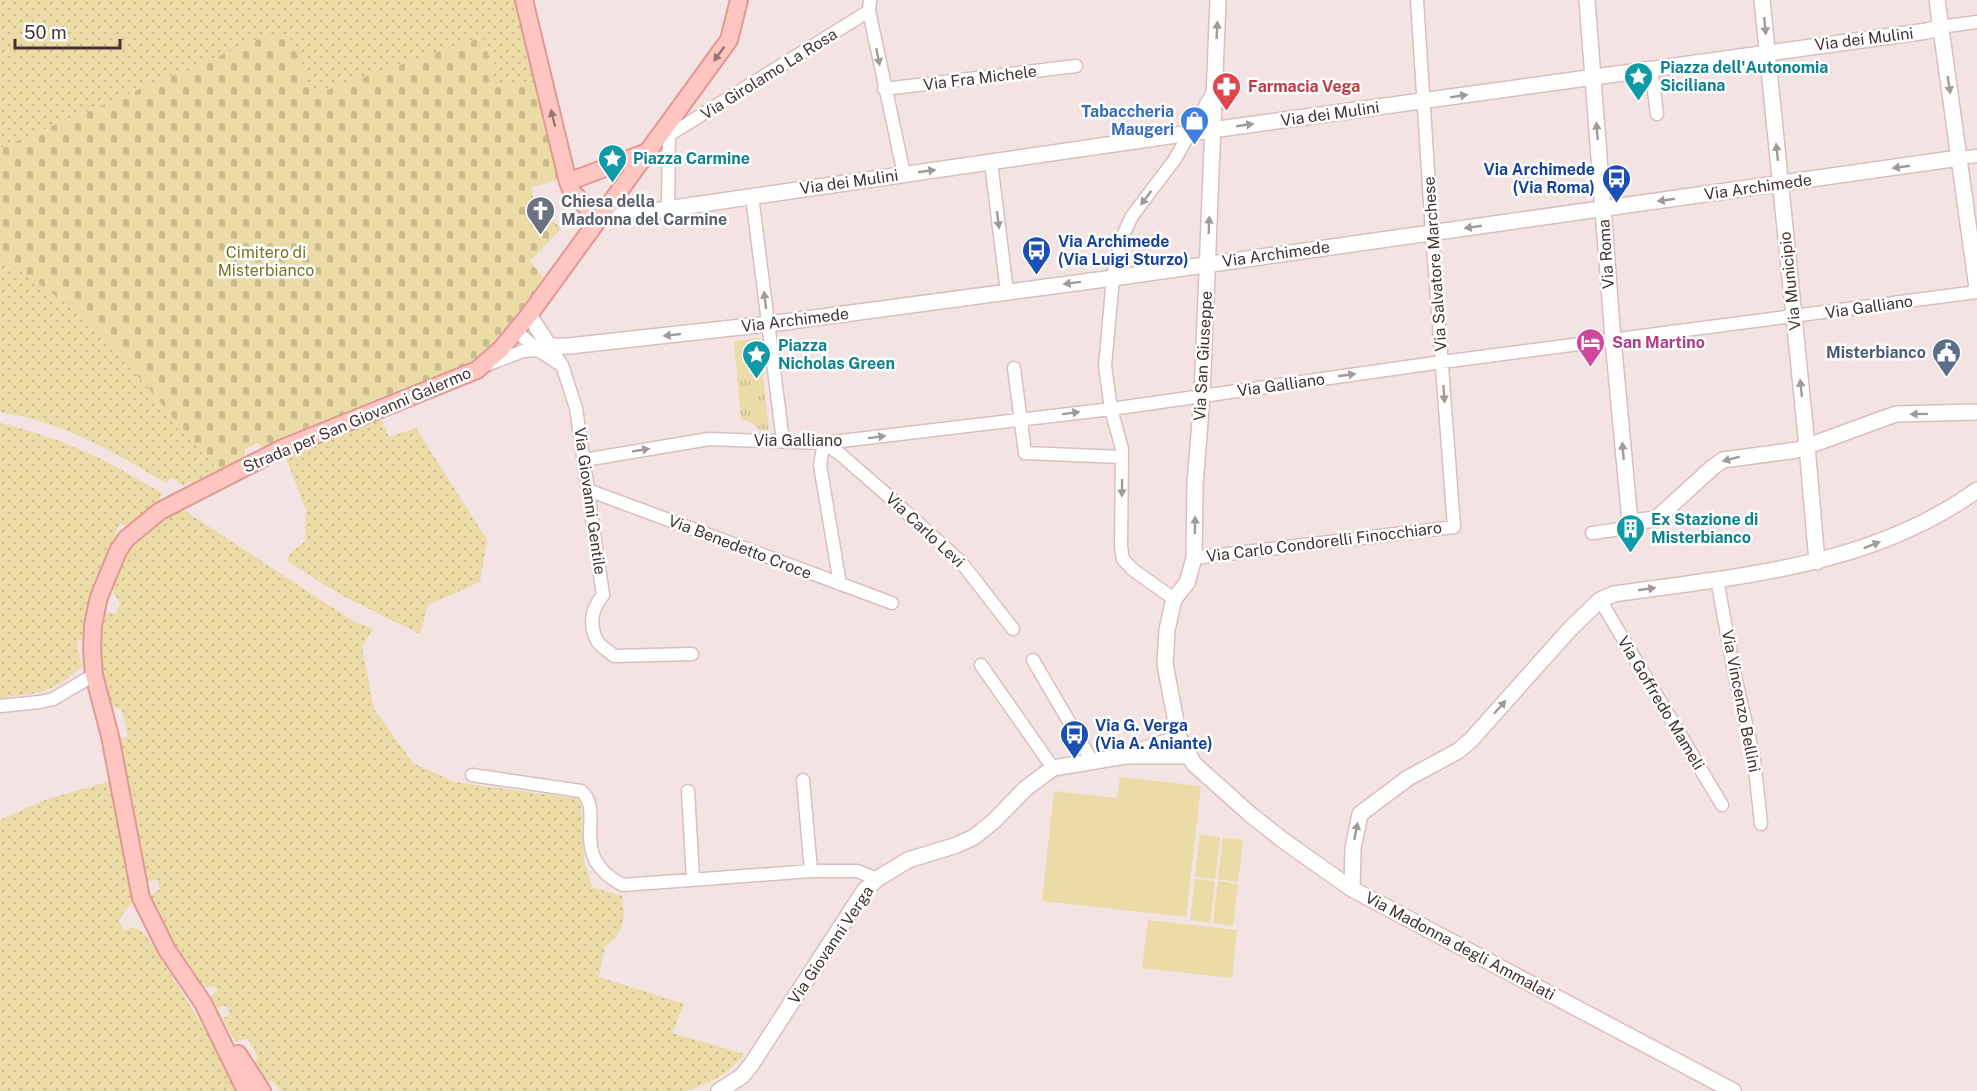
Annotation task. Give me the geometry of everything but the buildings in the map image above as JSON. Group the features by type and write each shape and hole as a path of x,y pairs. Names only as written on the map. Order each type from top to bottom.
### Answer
{"main road":[{"path":"524,0 567,178 572,192 595,223"},
{"name":"Strada per San Giovanni Galermo","path":"246,1091 203,1003 167,950 141,898 136,881 110,736 94,675 92,650 93,625 99,597 118,551 139,526 181,499 283,448 477,370 501,349 529,315 648,151 664,136 729,40 739,0"},
{"path":"567,178 648,151"},
{"path":"203,1003 262,1091"}],"street":[{"name":"Via San Giuseppe","path":"1188,756 1179,738 1165,664 1167,630 1174,599 1187,583 1194,558 1195,483 1202,396 1218,0"},
{"name":"Via Salvatore Marchese","path":"1417,0 1454,527"},
{"name":"Via Roma","path":"1587,0 1613,339 1630,516"},
{"name":"Via Municipio","path":"1762,0 1817,562"},
{"path":"1937,0 1977,290"},
{"name":"Via Girolamo La Rosa","path":"664,136 869,5"},
{"path":"869,5 884,89 904,174"},
{"name":"Via dei Mulini","path":"595,223 675,207 1593,76 1927,31 1977,22"},
{"name":"Via Fra Michele","path":"884,89 1076,66"},
{"path":"1651,68 1657,114"},
{"path":"1174,599 1132,569 1123,559 1121,547 1122,449 1111,409 1105,366 1113,278 1120,242 1132,216 1175,159 1214,91"},
{"path":"664,136 675,207"},
{"name":"Via Archimede","path":"544,348 769,324 1113,278 1977,156"},
{"path":"991,162 1007,292"},
{"path":"752,196 783,441"},
{"name":"Via Galliano","path":"584,460 709,439 824,443 1111,409 1977,290"},
{"path":"477,370 511,354 544,348 529,315"},
{"name":"Via Giovanni Gentile","path":"516,331 544,348 562,365 576,408 603,595 595,604 592,618 597,641 614,656 692,654"},
{"path":"562,365 565,353 572,346"},
{"path":"1014,368 1025,453 1122,457"},
{"path":"1592,533 1621,529 1630,516 1656,519 1723,460 1797,450 1896,414 1977,412"},
{"path":"824,443 820,465 840,584"},
{"name":"Via Carlo Levi","path":"824,443 840,454 961,562 1013,629"},
{"name":"Via Benedetto Croce","path":"588,489 892,603"},
{"name":"Via Madonna degli Ammalati","path":"1733,1091 1353,889 1353,848 1360,814 1408,778 1458,751 1471,740 1570,629 1600,600 1614,594 1817,562 1861,550 1937,515 1977,490"},
{"name":"Via Carlo Condorelli Finocchiaro","path":"1194,558 1454,527"},
{"name":"Via Vincenzo Bellini","path":"1717,579 1733,667 1754,759 1761,824"},
{"name":"Via Goffredo Mameli","path":"1600,600 1722,805"},
{"path":"1033,660 1092,761"},
{"path":"981,665 1053,768"},
{"path":"0,706 53,699 94,675"},
{"path":"1125,756 1179,738"},
{"path":"1125,756 1188,756 1194,764 1258,820 1353,889"},
{"name":"Via Giovanni Verga","path":"719,1091 742,1076 751,1065 864,891 877,879 908,860 957,845 974,837 994,821 1025,789 1053,768 1125,756"},
{"path":"472,775 580,790 587,796 589,804 590,848 593,857 598,867 623,885 812,872 857,871 877,879"},
{"path":"803,780 812,872"},
{"path":"688,791 693,879"}],"green space":[{"path":"0,0 516,0 535,81 491,85 486,72 494,68 482,37 312,96 291,40 273,33 0,148"},
{"name":"Cimitero di Misterbianco","path":"273,33 291,39 312,95 482,37 494,69 487,72 491,85 535,81 560,180 531,187 534,202 561,229 530,261 545,280 509,329 476,360 462,368 263,449 258,443 245,449 245,456 218,470 90,320 0,257 0,148"},
{"path":"0,257 90,320 218,470 192,485 189,481 183,486 172,478 166,483 107,449 65,430 22,416 0,412"},
{"path":"759,338 769,430 757,429 753,423 741,419 734,341"},
{"path":"381,419 389,437 416,428 487,540 480,582 428,605 420,634 343,596 287,561 289,555 305,541 306,510 286,458"},
{"path":"0,423 45,436 84,451 123,470 163,494 154,506 126,526 121,524 115,532 117,539 98,576 89,605 86,638 77,641 83,666 62,682 45,691 0,698"},
{"path":"179,507 351,620 373,629 362,647 374,709 413,763 454,782 581,799 584,860 592,887 622,896 623,904 623,924 617,936 605,946 599,977 684,1004 672,1033 744,1054 732,1067 703,1085 686,1091 280,1091 274,1082 260,1079 252,1065 258,1057 248,1039 235,1041 222,1018 230,1015 227,1006 216,1008 209,998 217,991 215,986 202,987 153,910 149,896 160,889 157,880 144,882 117,739 128,737 122,710 110,705 103,671 102,612 116,613 120,604 112,589 124,560 145,532"},
{"path":"1120,777 1201,786 1186,917 1042,901 1054,791 1117,798"},
{"path":"110,781 132,902 119,920 123,930 138,929 150,941 215,1046 237,1091 0,1091 0,820 45,800"},
{"path":"1200,835 1220,837 1215,879 1195,877"},
{"path":"1223,838 1243,840 1238,882 1218,879"},
{"path":"1195,879 1215,881 1210,923 1190,920"},
{"path":"1218,881 1238,884 1233,926 1213,923"},
{"path":"1148,920 1237,930 1232,978 1142,968"}],"place":[{"name":"Piazza dell'Autonomia Siciliana","path":"1639,102"},
{"name":"Farmacia Vega","path":"1227,112"},
{"name":"Tabaccheria Maugeri","path":"1195,146"},
{"name":"Piazza Carmine","path":"612,184"},
{"name":"Via Archimede (Via Roma)","path":"1616,204"},
{"name":"Chiesa della Madonna del Carmine","path":"540,236"},
{"name":"Via Archimede (Via Luigi Sturzo)","path":"1037,276"},
{"name":"San Martino","path":"1591,368"},
{"name":"Misterbianco","path":"1947,378"},
{"name":"Piazza Nicholas Green","path":"757,380"},
{"name":"Ex Stazione di Misterbianco","path":"1630,554"},
{"name":"Via G. Verga (Via A. Aniante)","path":"1074,760"}]}
